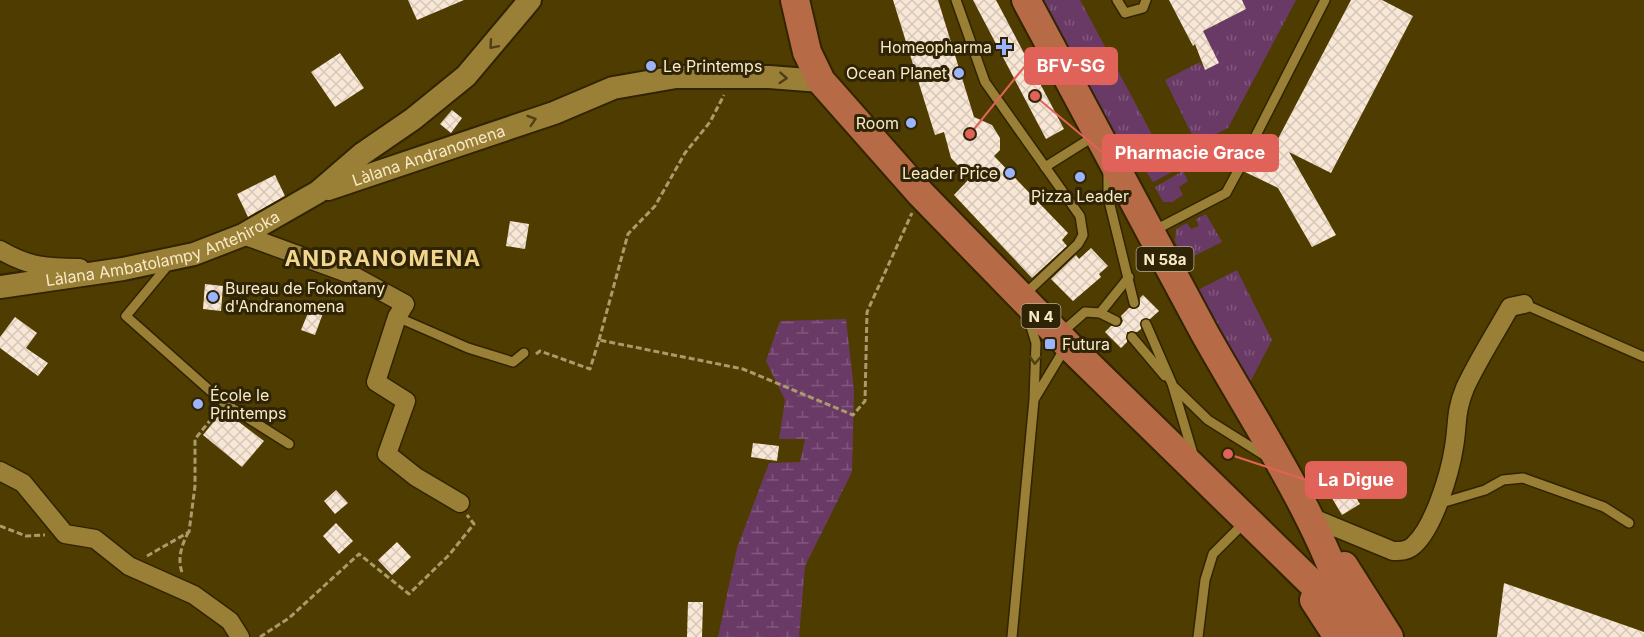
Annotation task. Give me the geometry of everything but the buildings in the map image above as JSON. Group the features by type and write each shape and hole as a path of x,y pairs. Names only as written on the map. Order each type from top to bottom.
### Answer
{"main road":[{"name":"N 4","path":"795,0 807,52 821,81 920,193 1063,340 1248,520 1353,633"},
{"name":"N 58a","path":"1026,0 1308,516 1389,637"},
{"name":"N 58a","path":"1308,516 1341,587 1353,633"}],"street":[{"name":"Làlana Andranomena","path":"318,192 362,154 413,118 466,76 530,0"},
{"name":"Làlana Andranomena","path":"318,192 554,113 613,88 676,77 821,81"},
{"name":"Làlana Ambatolampy Antehiroka","path":"0,287 123,269 194,254 243,235 318,192"},
{"path":"243,235 350,274 405,304 397,317 376,382 406,401 387,454 416,477 460,503"},
{"path":"0,250 18,261 38,267 123,269"},
{"path":"1308,516 1393,551 1404,551 1414,545 1424,533 1438,504 1454,447 1454,421 1465,389 1510,307 1524,304"},
{"path":"0,471 23,483 65,534 95,539 129,566 194,595 230,621 240,637"}],"lane":[{"path":"956,0 985,82 1080,216 1083,235 1078,244 1017,291 1036,343 1034,400 1012,637"},
{"path":"1117,0 1125,13 1143,8 1146,0"},
{"path":"1250,147 1325,0"},
{"path":"1045,168 1103,142 1108,197 1134,303"},
{"path":"1151,232 1226,193 1239,169"},
{"path":"174,258 126,316 224,403 289,444"},
{"path":"1101,313 1129,277"},
{"path":"1524,304 1644,357"},
{"path":"1034,400 1054,363 1063,340 1085,312 1101,313 1116,321"},
{"path":"397,317 468,348 513,362 524,354"},
{"path":"1146,324 1173,386 1198,471"},
{"path":"1132,337 1173,386 1208,420 1279,465"},
{"path":"1438,504 1485,490 1503,480 1523,478 1604,507 1629,523"},
{"path":"1198,637 1205,580 1213,554 1248,520"}],"path":[{"path":"513,362 530,360 540,351 590,369 628,234 655,206 685,153 710,122 734,77"},
{"path":"598,340 743,369 853,416 865,401 867,312 912,212"},
{"path":"194,595 180,566 182,545 189,532 195,486 195,439 224,403"},
{"path":"260,637 289,618 359,554 409,594 449,555 474,524 460,503"},
{"path":"0,526 26,536 65,534"},
{"path":"129,566 189,532"}],"green space":[{"path":"1040,0 1080,0 1172,172 1153,182 1139,160 1102,121"},
{"path":"1242,0 1296,0 1228,128 1205,140 1202,135 1194,139 1165,80 1200,62 1205,70 1218,63 1203,31 1246,9"},
{"path":"1183,171 1188,181 1179,187 1183,195 1172,202 1163,202 1155,187"},
{"path":"1206,214 1222,242 1184,261 1175,241 1176,229 1187,223 1191,229 1199,226 1196,219"},
{"path":"1237,270 1272,340 1247,388 1194,292"},
{"path":"846,319 854,390 852,472 805,566 799,637 718,637 737,548 769,463 800,462 805,439 779,439 785,400 766,361 780,321"}],"place":[{"name":"Homeopharma","path":"1004,47"},
{"name":"Le Printemps","path":"651,66"},
{"name":"Ocean Planet","path":"959,73"},
{"name":"Pharmacie Grace","path":"1035,96"},
{"name":"Room","path":"911,123"},
{"name":"BFV-SG","path":"970,134"},
{"name":"Leader Price","path":"1010,173"},
{"name":"Pizza Leader","path":"1080,177"},
{"name":"Bureau de Fokontany d'Andranomena","path":"213,297"},
{"name":"Futura","path":"1050,344"},
{"name":"École le Printemps","path":"198,404"},
{"name":"La Digue","path":"1228,454"}],"district":[{"name":"ANDRANOMENA","path":"383,258"}]}
